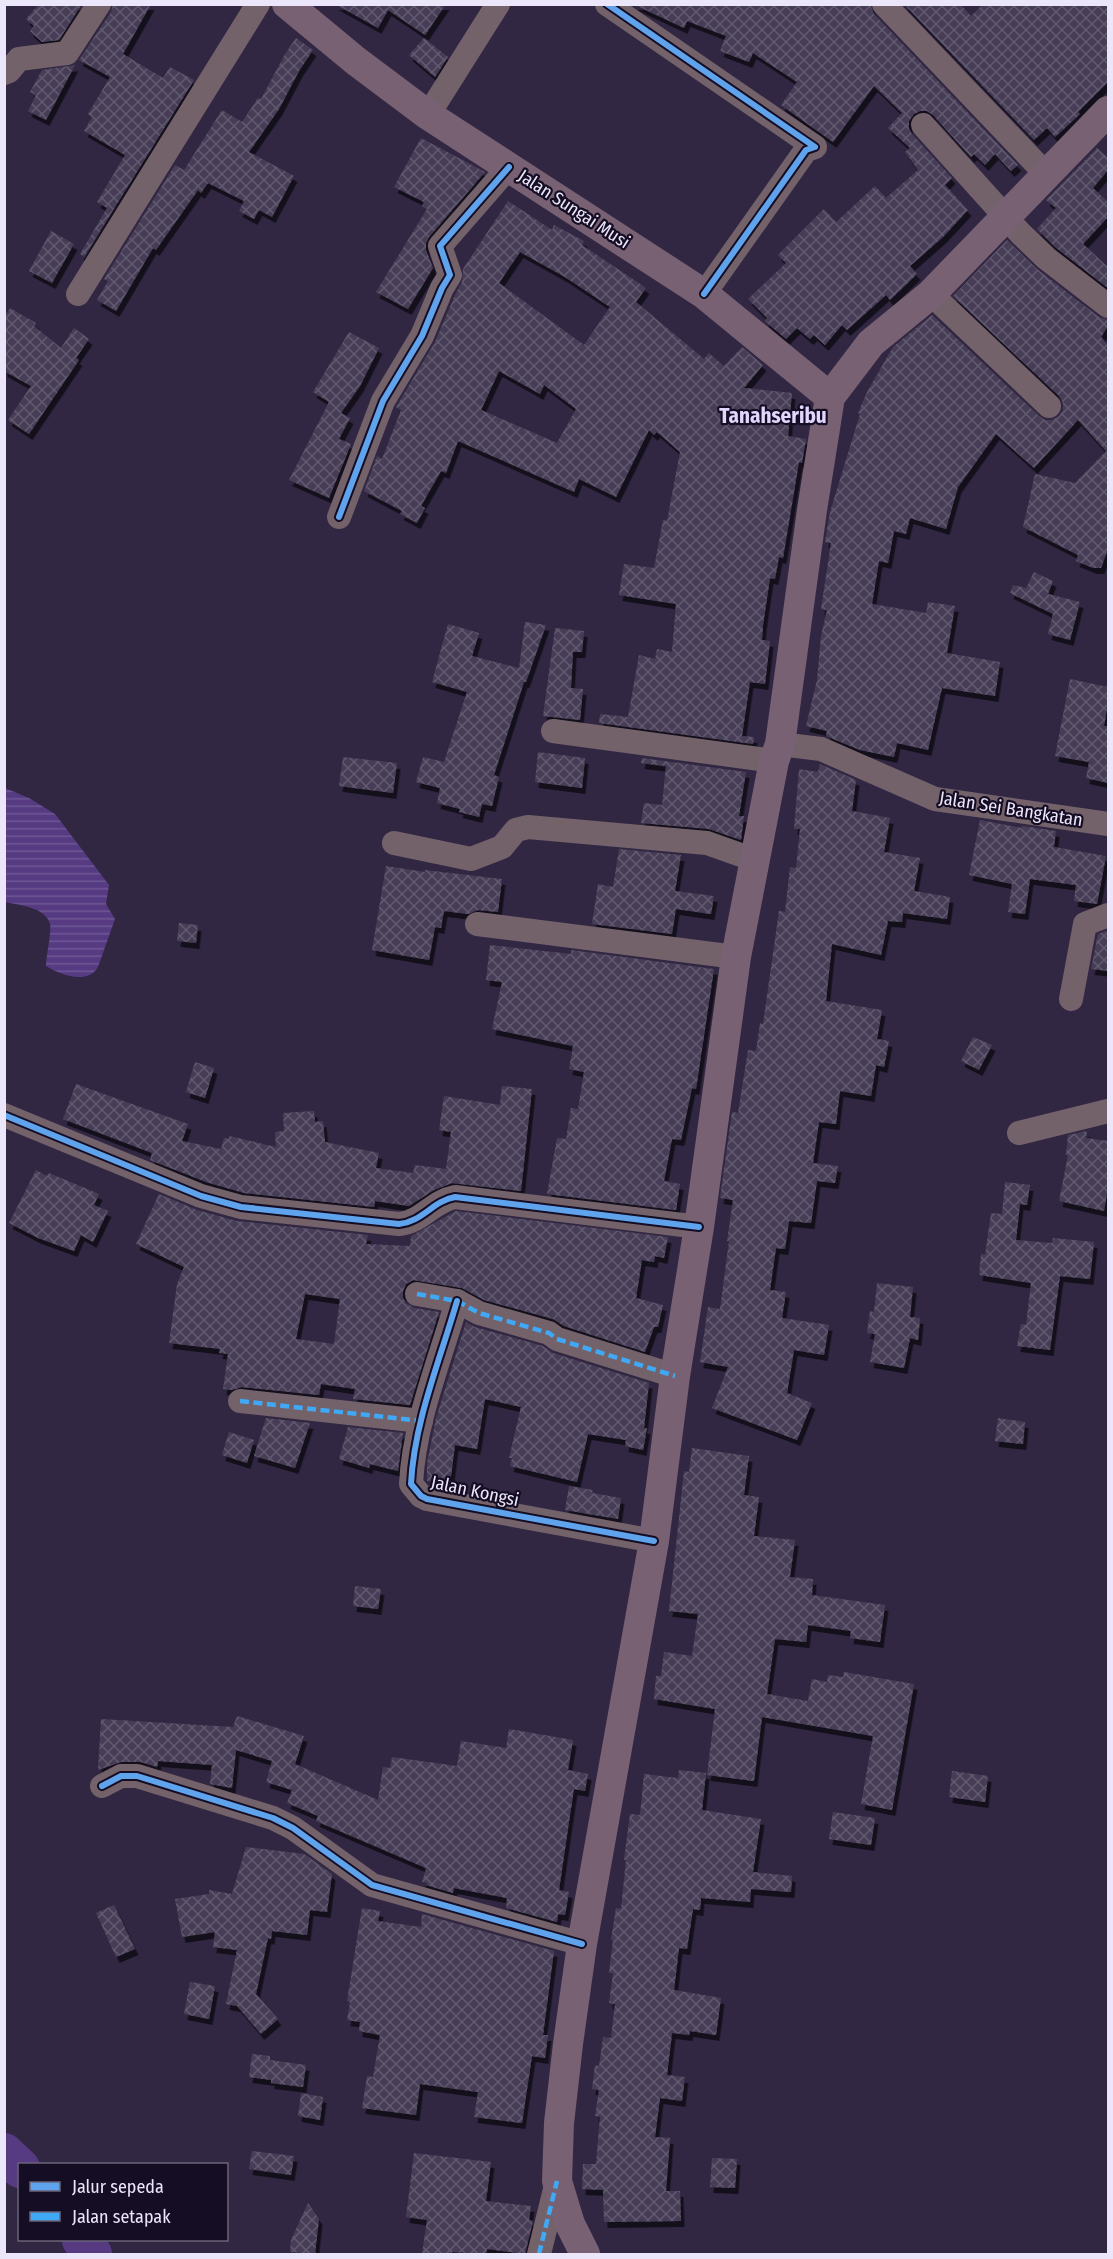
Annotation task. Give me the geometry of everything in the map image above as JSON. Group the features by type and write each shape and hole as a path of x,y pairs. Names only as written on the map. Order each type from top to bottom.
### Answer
{"main road":[{"name":"Jalan Sungai Musi","path":"287,4 356,61 428,115 704,294 830,397"},
{"path":"585,2254 570,2224 556,2181 559,2123 582,1944 654,1541 675,1376 699,1227 736,957 777,752 830,397 871,343 931,294 1108,111"}],"street":[{"path":"4,73 19,60 67,53 99,4"},
{"path":"428,115 498,4"},
{"path":"607,4 815,147 806,150 704,294"},
{"path":"884,4 1046,174"},
{"path":"78,294 251,7"},
{"path":"923,125 1020,233 1046,258 1108,306"},
{"path":"339,517 383,401 422,336 450,274 440,246 509,166"},
{"path":"931,294 1049,405"},
{"name":"Jalan Sei Bangkatan","path":"553,731 777,752 821,749 935,798 1108,824"},
{"path":"394,843 471,859 502,847 516,830 528,827 707,843 755,860"},
{"path":"1071,999 1085,924 1108,915"},
{"path":"477,924 736,957"},
{"path":"1019,1133 1108,1111"},
{"path":"4,1114 201,1196 242,1206 399,1224 415,1221 440,1201 455,1197 699,1227"},
{"path":"417,1294 458,1301 479,1313 549,1333 557,1339 675,1376"},
{"name":"Jalan Kongsi","path":"458,1301 421,1421 412,1463 411,1484 421,1496 427,1499 654,1541"},
{"path":"240,1401 421,1421"},
{"path":"102,1786 121,1776 137,1776 273,1818 293,1828 372,1885 582,1944"},
{"path":"539,2254 556,2181"}],"shaded area":[{"path":"5,788 29,798 55,814 109,885 106,904 115,919 98,967 88,976 74,977 46,966 50,927 47,918 37,910 5,902"}],"building":[{"path":"39,4 82,4 59,40 42,42 30,31 34,26 26,19"},
{"path":"113,4 151,4 123,54 163,78 170,67 194,80 84,257 80,254 107,208 97,202 125,155 84,131 92,117 88,114 110,77 79,60 111,12"},
{"path":"335,4 446,4 425,35 388,10 378,28"},
{"path":"633,4 870,4 874,14 1018,165 1011,171 995,154 985,165 974,154 971,157 933,115 927,111 914,114 909,121 909,129 952,178 945,185 968,210 943,237 910,266 917,274 890,300 886,295 847,330 842,325 825,345 814,335 810,339 797,328 786,339 765,321 767,318 748,299 786,263 778,255 824,209 836,222 875,186 886,198 918,170 905,152 910,148 888,128 902,113 874,86 833,142 781,105 797,82 753,53 749,62 720,51 726,36 687,21 684,28"},
{"path":"904,4 960,4 971,16 983,4 1108,4 1108,82 1078,112 1080,114 1055,137 1047,128 1034,140"},
{"path":"296,38 313,50 279,109 249,152 294,176 272,217 259,210 254,219 239,211 244,201 208,183 201,193 198,190 156,250 153,248 116,311 97,300 108,281 104,279 175,165 184,170 222,110 242,122 258,98 261,99"},
{"path":"424,38 448,57 435,77 409,55"},
{"path":"75,65 46,120 28,111 36,95 30,92 42,70"},
{"path":"421,138 485,172 429,237 426,250 433,268 408,309 376,292 427,209 422,206 424,202 394,187"},
{"path":"1097,148 1108,158 1108,170 1093,188 1108,202 1108,217 1083,244 1108,267 1108,288 1055,247 1037,229 1056,208 1046,200"},
{"path":"508,201 552,230 554,225 584,241 582,245 646,288 636,302 704,359 709,353 724,366 742,347 763,365 744,388 792,393 788,436 806,439 802,463 799,462 783,558 779,557 775,579 770,578 762,640 770,641 765,684 750,682 742,736 754,737 753,744 599,723 600,714 628,717 639,655 655,659 657,649 672,652 676,604 619,595 624,564 654,568 663,520 667,521 680,452 657,432 654,435 649,430 616,497 579,479 574,492 458,441 446,473 441,471 421,506 425,508 417,523 400,514 402,511 364,491 377,456 382,459 401,410 396,407 435,342 462,282 463,269","holes":["520,252 565,277 610,307 584,345 499,283","499,371 540,394 544,385 576,409 557,443 481,410"]},
{"path":"51,231 74,244 52,283 29,271"},
{"path":"1007,240 1037,269 1099,317 1108,320 1108,326 1101,337 1108,345 1108,549 1101,568 1093,568 1076,561 1078,555 1023,527 1035,474 1075,483 1106,451 1078,420 1034,468 996,434 958,487 946,529 910,518 906,534 894,531 888,563 879,561 872,604 926,613 928,602 955,606 947,653 1000,662 995,696 942,688 928,750 897,743 894,757 860,750 826,736 827,731 806,726 817,680 821,636 827,610 821,609 831,543 825,542 830,512 860,414 858,413 867,392 893,347 932,315 1039,416 1045,420 1052,420 1063,410 1063,403 1059,396 953,296"},
{"path":"10,308 36,323 34,326 61,348 74,328 89,339 76,358 79,360 29,434 8,420 31,386 4,371 4,317"},
{"path":"349,332 379,348 360,386 341,413 350,418 339,439 351,444 329,498 289,480 329,402 313,392"},
{"path":"1034,572 1053,581 1048,594 1080,602 1070,640 1048,634 1053,614 1010,593 1013,585 1026,588"},
{"path":"525,622 546,625 526,682 524,682 494,775 499,777 492,806 482,804 479,817 437,803 440,788 416,782 423,757 444,762 467,692 432,682 448,624 479,633 472,656 519,668"},
{"path":"555,628 584,631 582,652 573,652 571,688 583,689 580,720 543,716"},
{"path":"1070,679 1108,687 1104,726 1108,726 1108,783 1086,778 1089,762 1055,756"},
{"path":"538,752 585,758 582,788 535,782"},
{"path":"343,757 397,763 393,793 339,786"},
{"path":"642,758 746,772 739,816 744,816 741,840 709,829 641,823 644,803 662,805 666,766 641,763"},
{"path":"820,764 856,780 852,811 890,818 884,852 920,858 914,891 950,897 947,919 903,913 902,922 888,921 881,955 832,944 826,1001 882,1010 877,1039 889,1041 884,1067 876,1065 871,1096 840,1091 836,1124 819,1122 813,1163 838,1166 835,1183 817,1181 811,1223 789,1221 785,1249 776,1248 770,1290 786,1292 782,1318 829,1325 824,1355 794,1350 787,1393 812,1403 797,1440 712,1408 728,1367 700,1362 708,1307 720,1309 729,1241 727,1241 733,1200 720,1198 732,1112 738,1113 748,1050 756,1051 760,1023 763,1024 779,911 785,912 790,867 796,868 800,829 794,829 799,769 818,772"},
{"path":"980,820 1022,828 1022,826 1056,831 1054,847 1106,856 1097,904 1074,901 1076,885 1030,879 1025,914 1008,912 1012,884 969,875"},
{"path":"619,849 681,855 675,891 714,896 711,914 676,909 672,934 592,924 598,884 613,887"},
{"path":"386,866 502,879 498,912 478,910 468,914 444,911 441,928 435,927 429,960 372,950"},
{"path":"179,923 198,925 196,943 177,941"},
{"path":"1108,930 1108,971 1091,969 1098,934"},
{"path":"490,945 571,954 571,950 714,969 696,1089 692,1088 681,1140 672,1139 664,1181 680,1184 676,1210 547,1194 557,1138 566,1139 571,1108 578,1109 584,1072 569,1069 573,1046 492,1029 502,982 486,980"},
{"path":"973,1037 992,1045 979,1070 961,1061"},
{"path":"195,1062 214,1068 205,1098 186,1092"},
{"path":"76,1084 188,1124 182,1141 221,1149 224,1138 229,1139 229,1136 276,1147 275,1132 284,1131 283,1113 314,1111 315,1122 323,1121 325,1142 379,1153 376,1168 413,1173 415,1165 446,1169 451,1132 439,1130 444,1096 500,1105 502,1086 532,1089 521,1191 452,1183 434,1190 409,1206 375,1201 374,1207 244,1193 206,1182 150,1160 152,1153 63,1119"},
{"path":"1087,1131 1086,1138 1108,1141 1108,1187 1104,1211 1059,1201 1068,1155 1066,1155 1068,1135"},
{"path":"36,1170 47,1176 49,1173 99,1194 94,1205 108,1211 93,1242 81,1235 74,1251 38,1238 9,1223"},
{"path":"1005,1182 1030,1185 1027,1205 1020,1204 1016,1240 1052,1243 1053,1238 1094,1242 1090,1279 1060,1276 1050,1350 1017,1346 1021,1324 1026,1325 1031,1283 979,1275 981,1254 985,1255 991,1213 1002,1214"},
{"path":"159,1194 197,1210 237,1221 368,1235 366,1244 410,1246 411,1236 456,1211 668,1237 664,1258 655,1256 654,1262 642,1260 636,1298 663,1305 658,1327 654,1327 645,1352 564,1326 553,1319 484,1300 462,1288 413,1280 406,1284 403,1298 407,1304 415,1308 439,1312 410,1405 353,1399 355,1389 321,1384 319,1395 242,1387 232,1390 223,1389 228,1354 219,1353 220,1349 169,1343 177,1284 184,1267 136,1244","holes":["305,1294 340,1299 334,1344 296,1339"]},
{"path":"877,1283 913,1287 910,1317 920,1318 918,1340 910,1338 904,1368 870,1362 875,1334 867,1333 870,1311 874,1312"},
{"path":"466,1322 475,1327 543,1346 553,1353 649,1383 644,1428 647,1428 643,1450 625,1446 626,1440 588,1434 577,1482 510,1466 512,1458 509,1458 521,1407 485,1399 477,1449 455,1445 450,1484 427,1481 427,1463 436,1418"},
{"path":"266,1418 310,1423 295,1468 254,1456"},
{"path":"998,1418 1025,1422 1023,1444 995,1441"},
{"path":"348,1427 403,1433 398,1471 370,1464 369,1468 339,1459"},
{"path":"229,1432 254,1440 247,1463 222,1455"},
{"path":"692,1448 749,1456 744,1495 759,1497 754,1536 795,1540 790,1577 813,1579 812,1595 885,1605 880,1642 850,1638 851,1631 808,1625 806,1642 775,1639 767,1694 808,1701 812,1679 827,1682 828,1675 843,1677 844,1672 914,1684 892,1810 861,1804 873,1736 762,1717 754,1781 707,1775 715,1709 654,1699 656,1676 661,1676 664,1652 692,1656 698,1614 669,1611 684,1471 689,1472"},
{"path":"569,1486 621,1498 618,1519 565,1510"},
{"path":"355,1586 381,1589 378,1609 353,1606"},
{"path":"237,1716 304,1736 295,1764 378,1800 383,1767 390,1768 392,1757 457,1766 461,1741 506,1748 509,1729 573,1740 568,1770 588,1774 585,1791 574,1789 559,1890 569,1892 565,1915 558,1914 557,1922 506,1908 507,1898 454,1888 453,1893 426,1885 427,1883 422,1882 426,1868 316,1821 318,1816 287,1803 292,1790 266,1782 272,1761 236,1750 232,1788 210,1784 212,1765 158,1761 157,1767 141,1762 121,1762 98,1770 101,1719 233,1727"},
{"path":"679,1770 706,1773 702,1810 761,1819 753,1872 792,1876 791,1892 751,1889 750,1902 701,1898 700,1910 693,1909 687,1949 679,1948 674,1990 721,1998 716,2035 690,2031 689,2035 672,2033 667,2075 685,2077 682,2101 660,2098 655,2137 670,2138 666,2191 680,2191 681,2221 604,2222 603,2190 582,2189 583,2164 596,2164 600,2117 595,2116 599,2090 592,2089 595,2065 599,2066 603,2037 611,2038 615,2004 609,2003 613,1973 609,1973 613,1940 611,1940 616,1908 621,1909 630,1814 640,1815 644,1774 678,1778"},
{"path":"952,1771 988,1776 985,1802 949,1797"},
{"path":"833,1812 875,1818 871,1845 829,1839"},
{"path":"246,1847 304,1854 332,1874 327,1912 310,1910 307,1935 272,1931 271,1939 268,1938 256,1994 278,2019 261,2034 237,2006 226,2004 237,1950 213,1947 215,1932 182,1937 175,1899 209,1894 209,1890 232,1894"},
{"path":"114,1905 135,1949 116,1957 96,1913"},
{"path":"362,1908 380,1911 378,1921 421,1927 422,1914 554,1951 543,2035 548,2035 545,2058 532,2056 522,2123 474,2117 478,2092 420,2084 416,2115 362,2108 367,2076 373,2077 380,2035 359,2031 360,2022 347,2020 350,2002 347,2001"},
{"path":"190,1982 215,1986 209,2019 184,2014"},
{"path":"252,2054 270,2056 270,2060 306,2065 303,2087 271,2083 271,2080 249,2077"},
{"path":"301,2093 323,2097 320,2120 298,2116"},
{"path":"252,2151 294,2156 291,2175 249,2169"},
{"path":"414,2153 491,2162 486,2201 531,2206 529,2220 533,2221 525,2254 487,2249 486,2254 452,2252 452,2254 422,2254 427,2220 406,2217"},
{"path":"712,2158 737,2159 735,2188 710,2187"},
{"path":"308,2203 319,2219 315,2254 290,2252 291,2240"}],"waterway":[{"path":"4,2153 18,2166"},
{"path":"83,2241 92,2254"}],"marked path":[{"path":"417,1294 457,1301 479,1313 549,1333 557,1339 675,1376"},
{"path":"240,1401 421,1421"},
{"path":"539,2254 557,2181"}],"cycle path":[{"path":"607,4 815,147 806,150 704,294"},
{"path":"339,517 383,401 422,336 442,288 450,275 440,246 509,167"},
{"path":"4,1115 201,1196 241,1207 399,1224 414,1220 447,1199 455,1197 699,1227"},
{"path":"457,1301 422,1414 411,1484 421,1496 427,1499 654,1541"},
{"path":"102,1786 121,1776 137,1776 273,1818 293,1828 372,1885 582,1944"}],"district":[{"name":"Tanahseribu","path":"773,416"}]}
